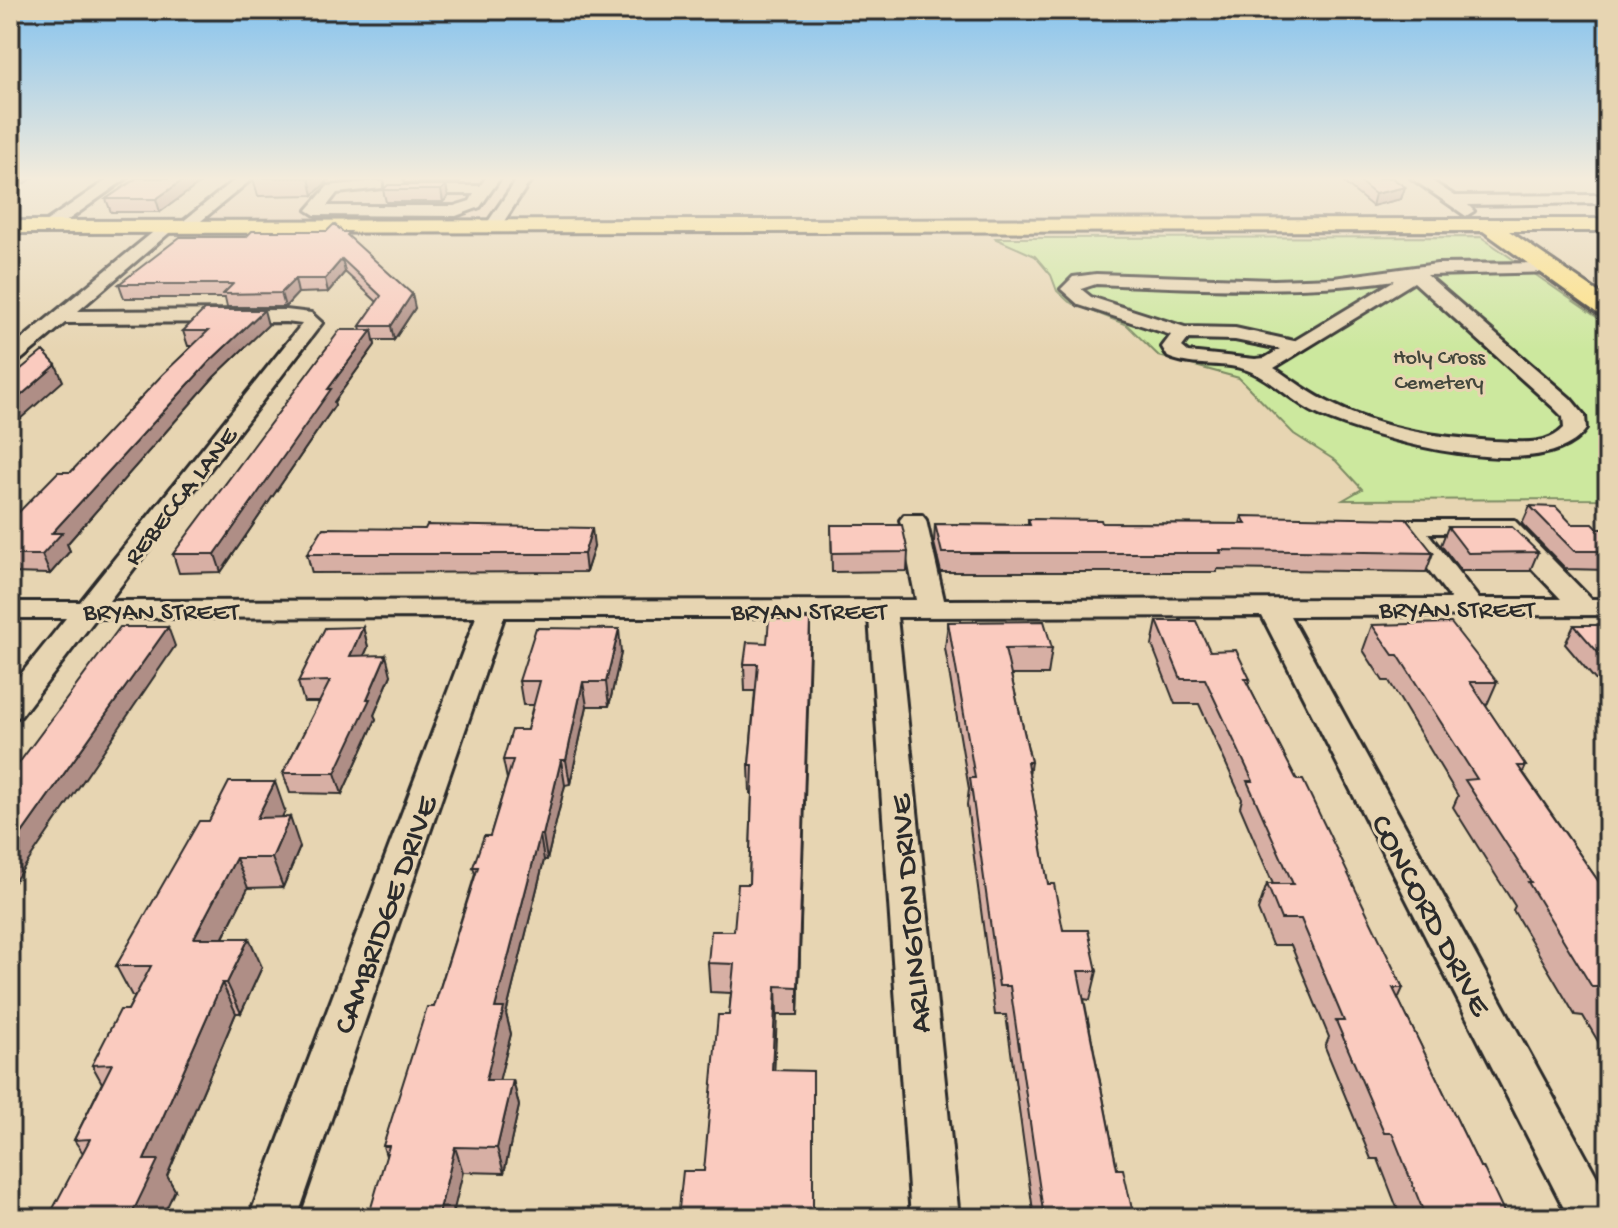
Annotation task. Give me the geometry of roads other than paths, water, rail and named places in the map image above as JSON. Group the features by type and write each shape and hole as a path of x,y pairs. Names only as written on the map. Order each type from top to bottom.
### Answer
{"main road":[{"path":"1502,235 1608,310"}],"street":[{"path":"10,359 166,235"},
{"path":"1297,347 1235,334 1183,333 1085,301 1070,289 1079,281 1096,279 1250,285 1334,283 1437,269 1549,268"},
{"path":"1183,333 1172,347 1184,357 1255,365 1270,363 1380,296 1413,272"},
{"path":"1255,365 1324,409 1392,435 1485,449 1533,450 1564,441 1575,429 1574,416 1413,272"},
{"path":"1334,283 1380,296 1443,299"},
{"name":"REBECCA LANE","path":"10,709 313,323 308,319 286,316 62,317"},
{"path":"913,520 932,610"},
{"path":"1472,608 1415,535 1418,525 1505,525 1596,607"},
{"name":"BRYAN STREET","path":"10,610 1596,607"},
{"name":"CONCORD DRIVE","path":"1272,609 1594,1218"},
{"name":"CAMBRIDGE DRIVE","path":"273,1218 493,610"},
{"name":"ARLINGTON DRIVE","path":"882,610 935,1218"}],"park label":[{"name":"Holy Cross Cemetery","path":"1439,368"}]}
